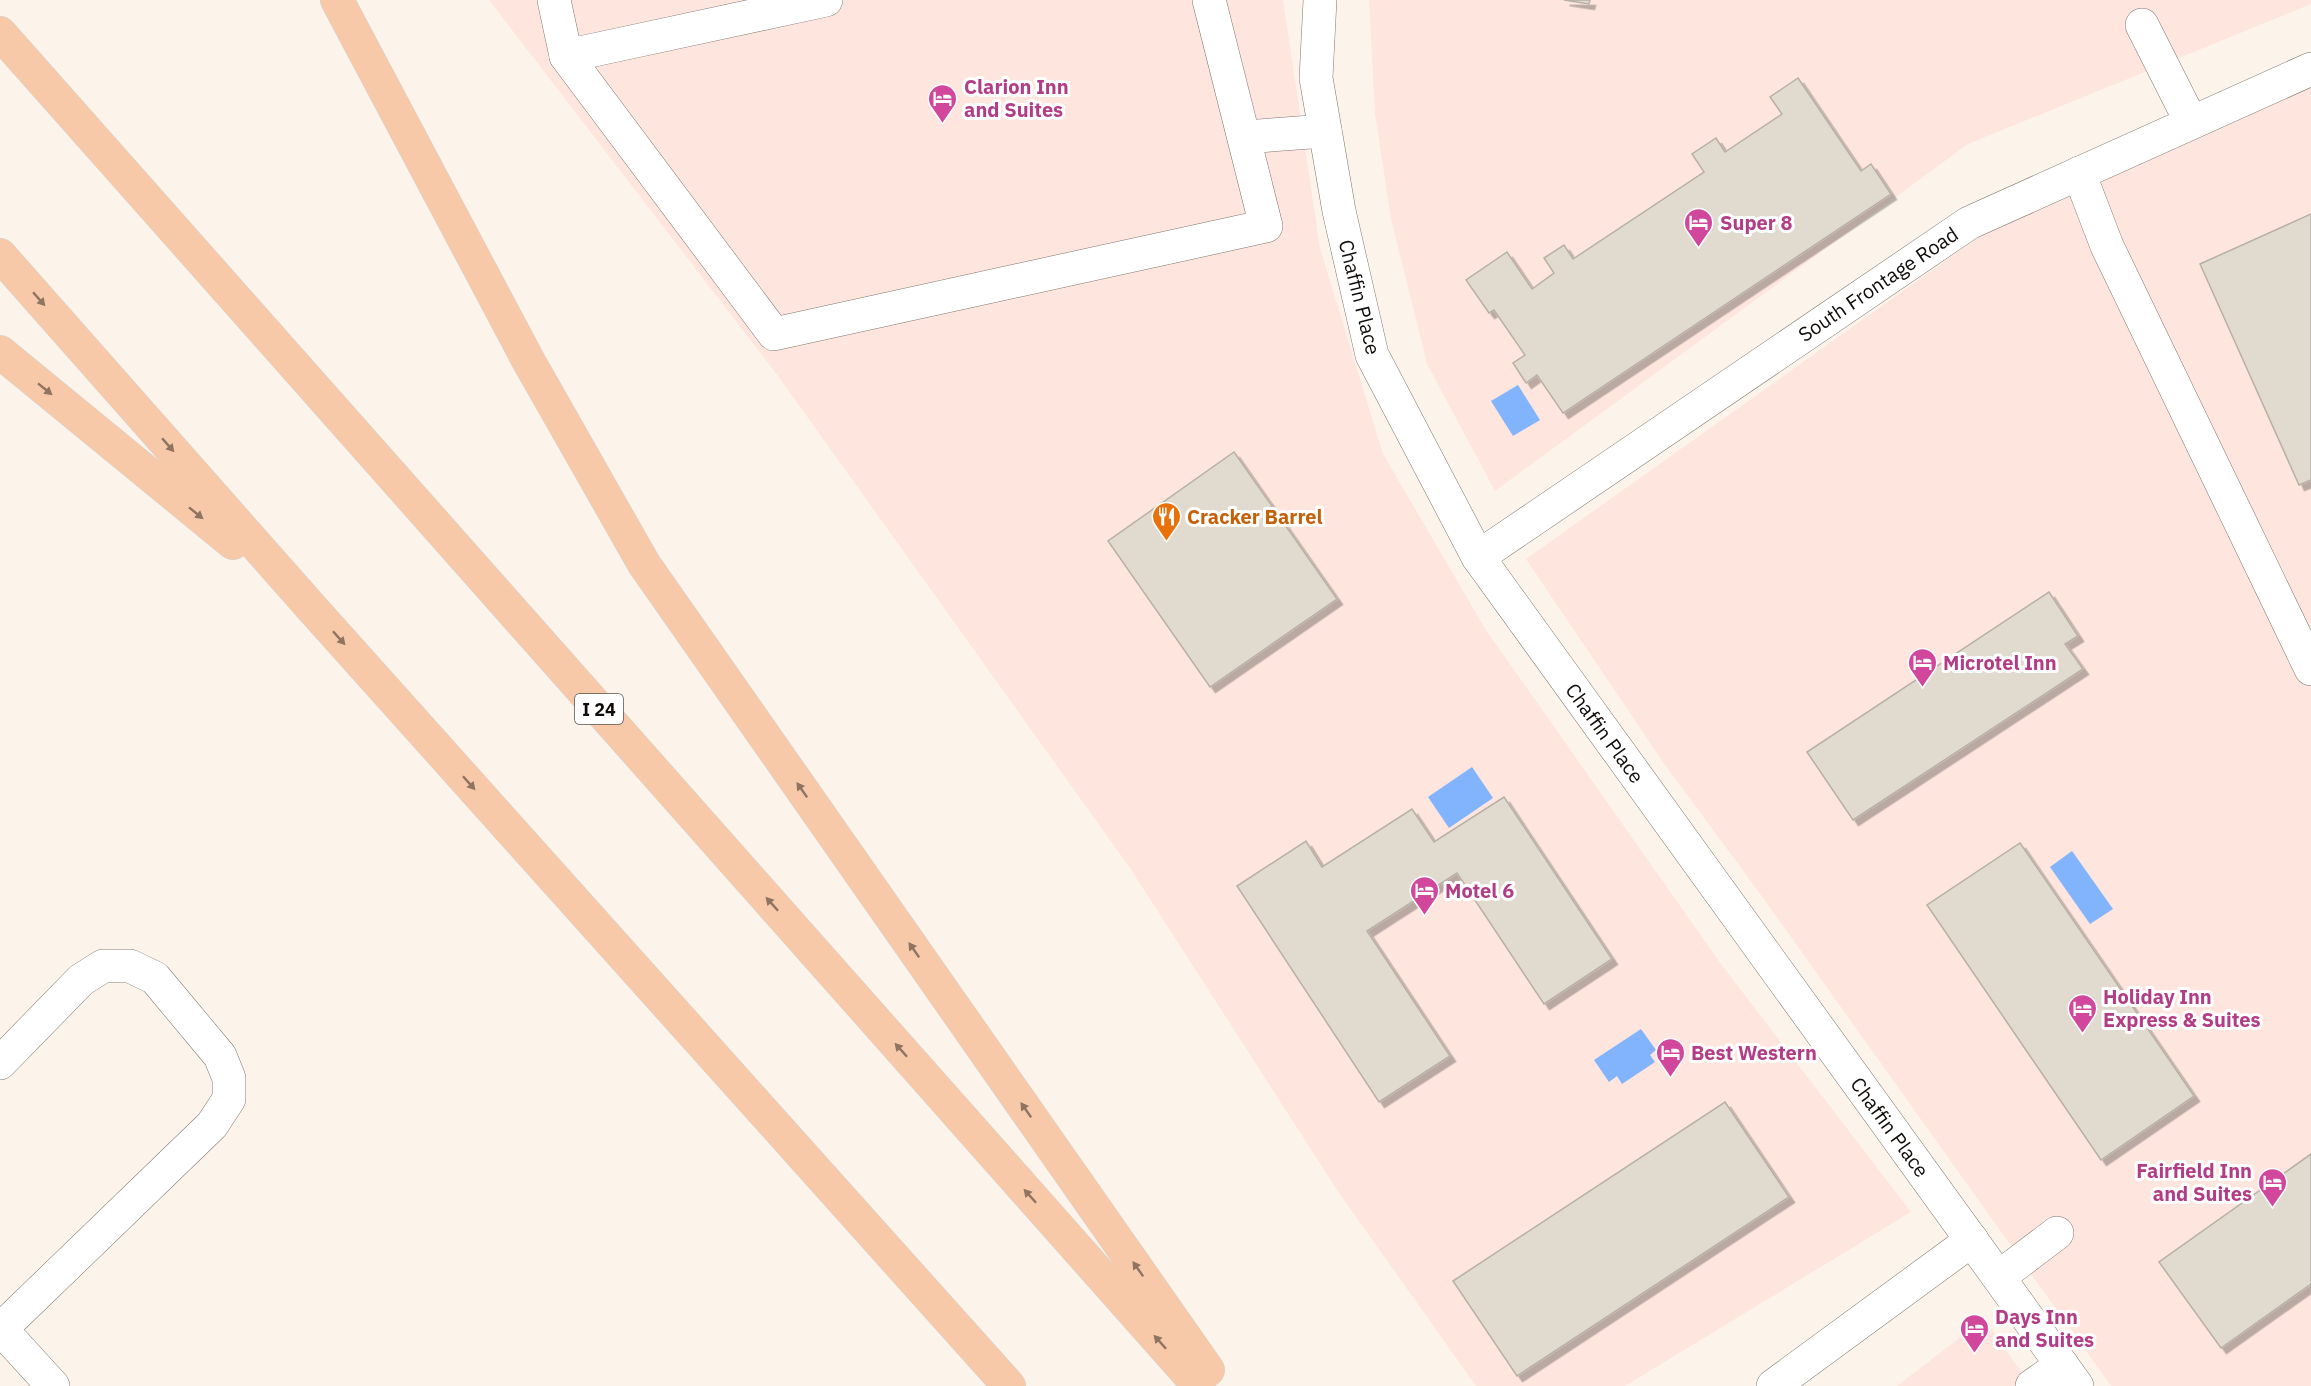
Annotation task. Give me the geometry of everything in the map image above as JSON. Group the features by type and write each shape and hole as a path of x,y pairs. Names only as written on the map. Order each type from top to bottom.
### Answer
{"highway":[{"path":"337,0 528,360 644,564 1220,1386"},
{"name":"I 24","path":"0,33 1198,1386"},
{"path":"0,255 310,606 1009,1386"},
{"path":"0,352 310,606"}],"street":[{"path":"554,0 566,56 774,334 1266,226 1209,0"},
{"path":"566,56 826,0"},
{"name":"Chaffin Place","path":"1320,0 1316,78 1339,211 1372,355 1478,557 2070,1376"},
{"path":"2142,25 2191,123"},
{"name":"South Frontage Road","path":"1478,557 1969,223 2311,69"},
{"path":"1244,137 1325,130"},
{"path":"2079,173 2107,246 2311,669"},
{"path":"0,1063 81,980 103,966 130,966 155,978 220,1056 230,1077 230,1099 212,1125 0,1328 53,1386"},
{"path":"1999,1277 2057,1233"},
{"path":"1773,1386 1972,1240"},
{"path":"2032,1386 2070,1376"}],"shaded area":[{"path":"489,0 1283,0 1320,248 1383,454 1486,630 1721,964 1911,1212 1625,1386 1476,1386 1339,1193 1130,868 778,376"},
{"path":"1369,0 2311,0 2311,4 1968,144 1495,491 1427,364 1391,219 1375,114"},
{"path":"2311,81 2311,1386 2111,1386 1761,895 1665,765 1526,559 2000,222"},
{"name":"Days Inn and Suites","path":"1984,1319 2031,1386 1897,1386"}],"water":[{"path":"1518,385 1540,420 1513,436 1491,401"},
{"path":"1472,767 1493,798 1449,828 1428,797"},
{"path":"2072,851 2113,909 2090,924 2050,867"},
{"path":"1641,1029 1656,1050 1650,1055 1655,1062 1622,1084 1617,1076 1609,1082 1594,1060"}],"building":[{"path":"1564,0 1590,0 1589,4"},
{"name":"Super 8","path":"1798,78 1861,171 1871,164 1891,194 1563,413 1537,375 1526,383 1513,363 1525,355 1494,310 1489,313 1466,280 1507,252 1532,289 1554,273 1544,258 1564,245 1573,259 1704,172 1692,154 1716,138 1725,152 1782,114 1770,97"},
{"path":"2311,214 2311,480 2299,485 2200,264"},
{"path":"1234,452 1337,599 1210,687 1108,541"},
{"path":"2049,592 2078,636 2065,644 2083,669 1853,820 1807,752"},
{"path":"1504,797 1612,959 1544,1004 1457,873 1367,931 1450,1056 1379,1102 1237,886 1306,841 1322,867 1412,809 1434,842"},
{"name":"Holiday Inn Express & Suites","path":"2020,843 2194,1096 2101,1160 1927,905"},
{"path":"1725,1102 1789,1197 1517,1376 1453,1281"},
{"name":"Fairfield Inn and Suites","path":"2311,1154 2311,1284 2221,1348 2159,1262"}],"place":[{"name":"Clarion Inn and Suites","path":"943,124"},
{"name":"Super 8","path":"1699,248"},
{"name":"Cracker Barrel","path":"1166,542"},
{"name":"Microtel Inn","path":"1922,688"},
{"name":"Motel 6","path":"1424,916"},
{"name":"Holiday Inn Express & Suites","path":"2082,1034"},
{"name":"Best Western","path":"1670,1078"},
{"name":"Fairfield Inn and Suites","path":"2273,1208"},
{"name":"Days Inn and Suites","path":"1974,1354"}]}
